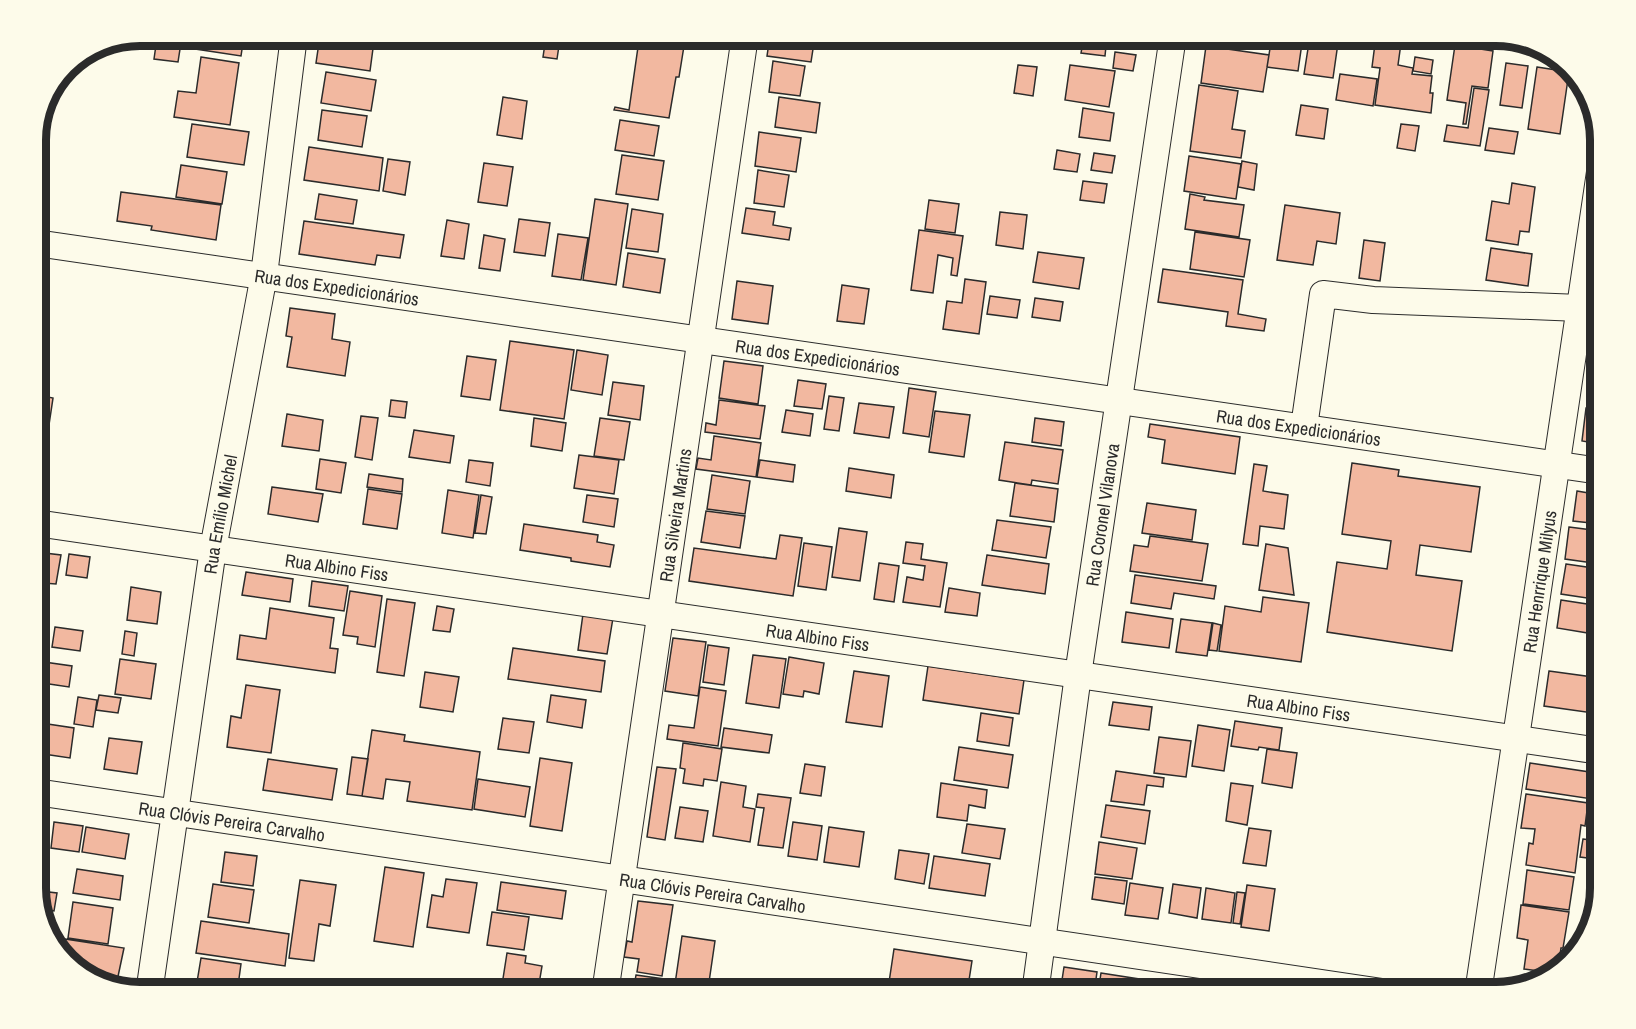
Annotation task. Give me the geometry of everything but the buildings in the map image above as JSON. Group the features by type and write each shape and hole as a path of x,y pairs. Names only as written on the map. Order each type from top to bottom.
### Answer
{"street":[{"name":"Rua Emílio Michel","path":"151,982 213,549 264,275 293,46"},
{"name":"Rua Silveira Martins","path":"607,982 744,46"},
{"name":"Rua Coronel Vilanova","path":"1037,982 1078,675 1172,46"},
{"name":"Rua dos Expedicionários","path":"47,245 1589,469"},
{"name":"Rua Henrrique Milyus","path":"1480,982 1589,246"},
{"path":"1304,427 1323,294 1373,300 1580,308"},
{"name":"Rua Albino Fiss","path":"47,525 1590,749"},
{"name":"Rua Clóvis Pereira Carvalho","path":"47,794 1314,982"}]}
